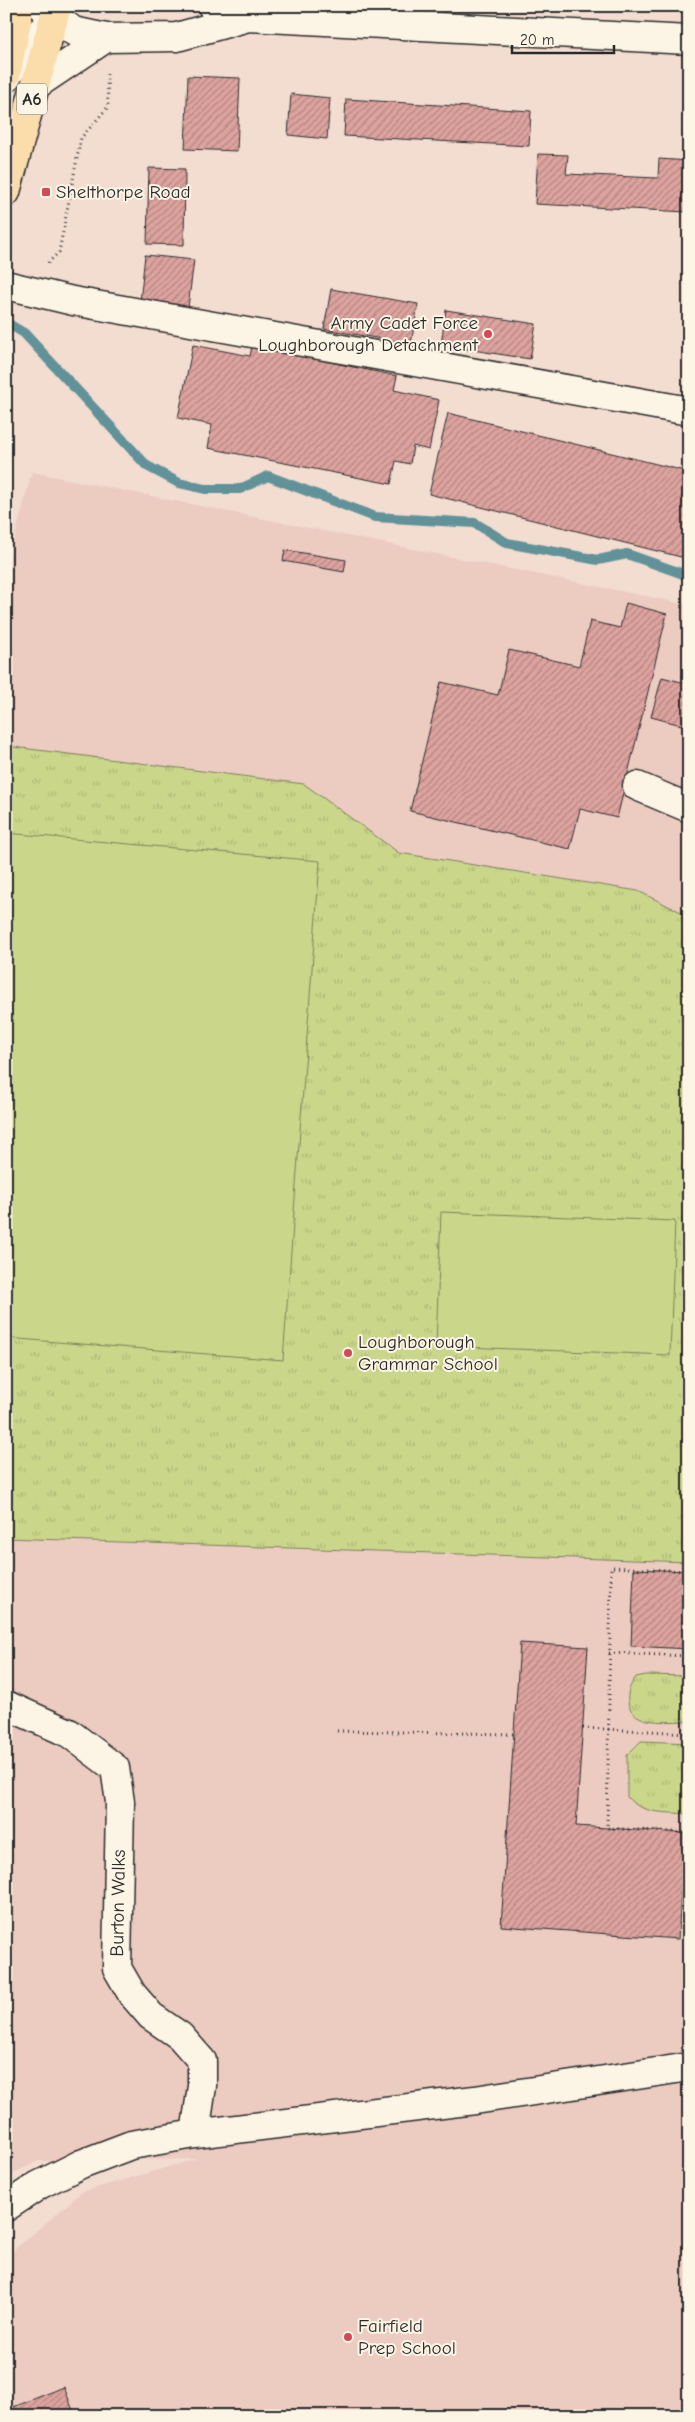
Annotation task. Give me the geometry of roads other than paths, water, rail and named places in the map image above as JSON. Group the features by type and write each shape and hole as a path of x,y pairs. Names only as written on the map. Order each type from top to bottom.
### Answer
{"highway":[{"name":"A6","path":"6,77 20,6"},
{"name":"A6","path":"6,192 55,9"}],"street":[{"path":"212,6 248,17 689,40"},
{"path":"6,77 55,9 73,31 106,38 177,37 248,17"},
{"path":"36,85 106,38"},
{"path":"14,287 74,301 689,411"},
{"path":"637,786 689,808"},
{"name":"Burton Walks","path":"6,1705 69,1733 115,1768 120,1802 117,1968 132,1994 151,2016 180,2036 202,2061 202,2086 195,2134"},
{"path":"6,2208 39,2185 81,2164 131,2144 195,2134 475,2100 689,2067"}],"waterway":[{"path":"7,323 24,333 147,466 179,483 205,489 240,489 268,476 375,517 475,523 507,543 598,560 627,554 689,576"}],"place":[{"name":"Shelthorpe Road","path":"46,192"},
{"name":"Army Cadet Force Loughborough Detachment","path":"488,334"},
{"name":"Loughborough Grammar School","path":"348,1353"},
{"name":"Fairfield Prep School","path":"348,2337"}]}
